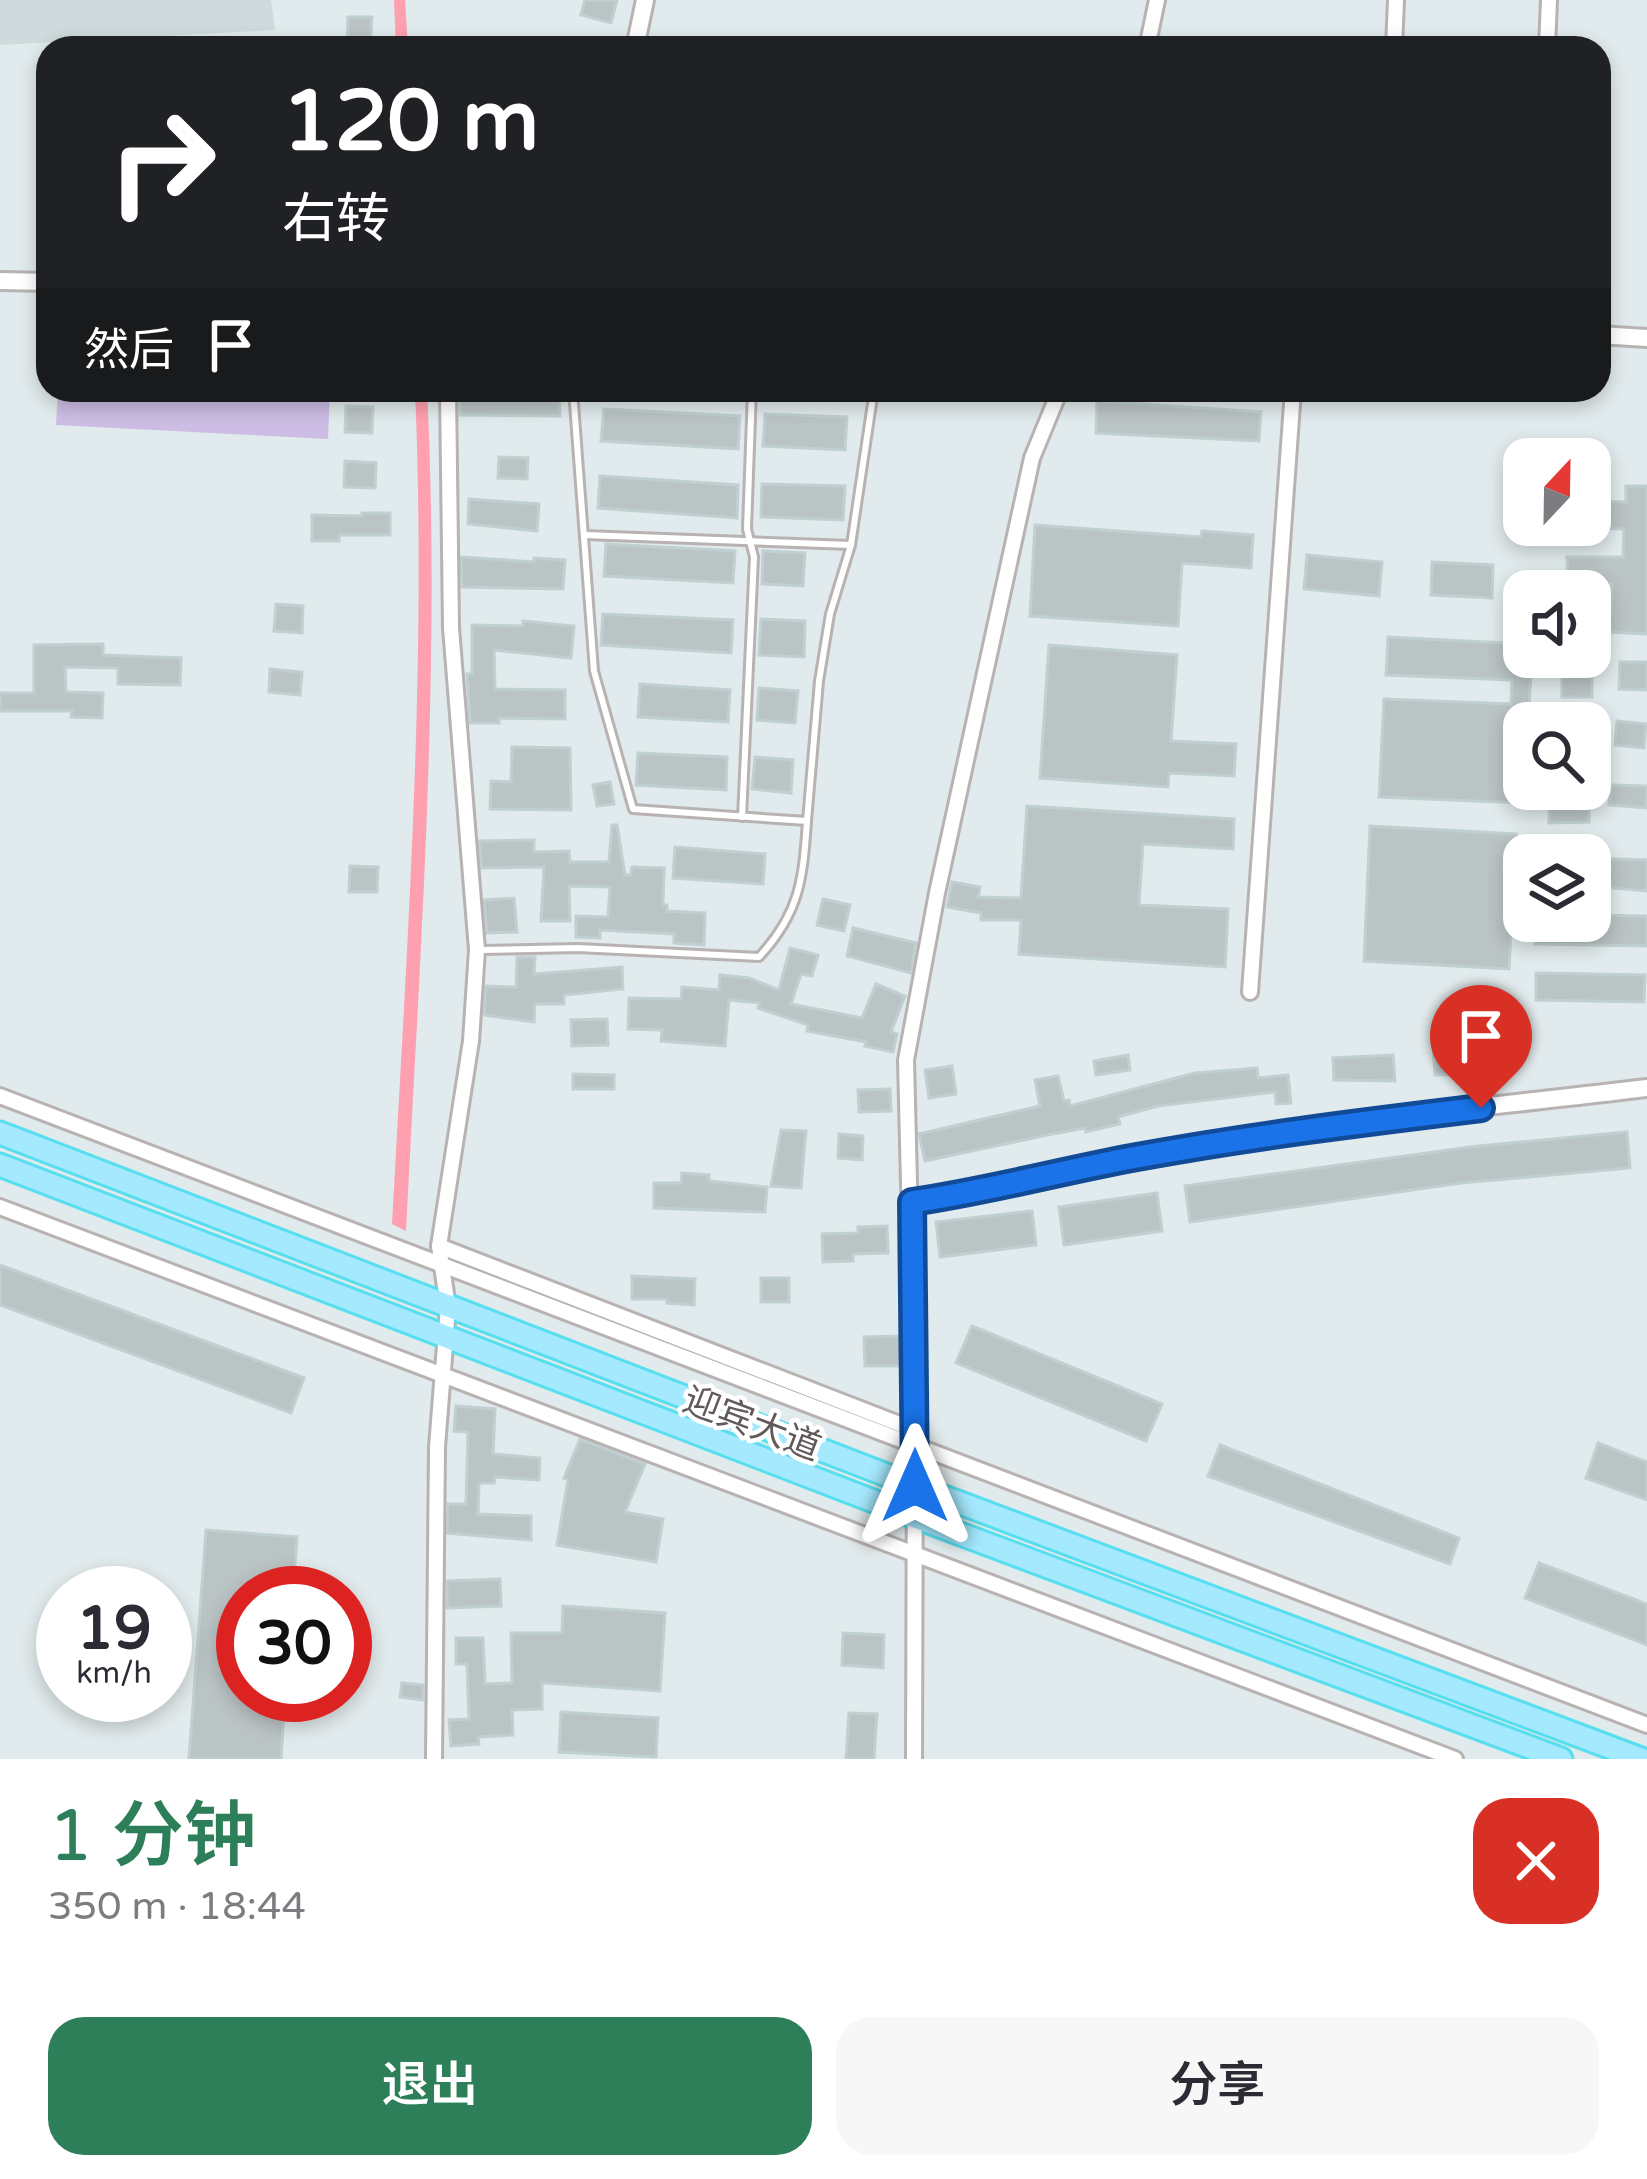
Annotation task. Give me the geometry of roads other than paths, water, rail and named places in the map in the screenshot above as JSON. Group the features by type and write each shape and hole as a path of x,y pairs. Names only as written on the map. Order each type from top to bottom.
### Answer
{"main road":[{"name":"迎宾大道","path":"0,1133 915,1486 1641,1759"},
{"name":"迎宾大道","path":"0,1165 1561,1759"}],"street":[{"path":"638,36 645,0"},
{"path":"1150,36 1157,0"},
{"path":"1394,36 1396,0"},
{"path":"1548,36 1549,0"},
{"path":"0,280 36,282"},
{"path":"1611,335 1647,338"},
{"path":"434,1759 435,1535 448,1307 439,1246 471,1042 477,950 451,628 448,402"},
{"path":"914,1759 915,1430 906,1060 937,893 1032,458 1055,402"},
{"path":"1250,992 1293,402"},
{"path":"912,1202 1000,1189 1131,1158 1260,1136 1647,1088"},
{"path":"0,1096 1647,1724"},
{"path":"0,1207 1455,1759"},
{"path":"439,1246 915,1430"}],"lane":[{"path":"574,402 594,671 633,809 807,821"},
{"path":"742,817 754,557 747,529 752,402"},
{"path":"477,950 578,948 759,957 784,930 802,883 818,681 830,614 851,545 872,402"},
{"path":"584,535 851,545"}]}
